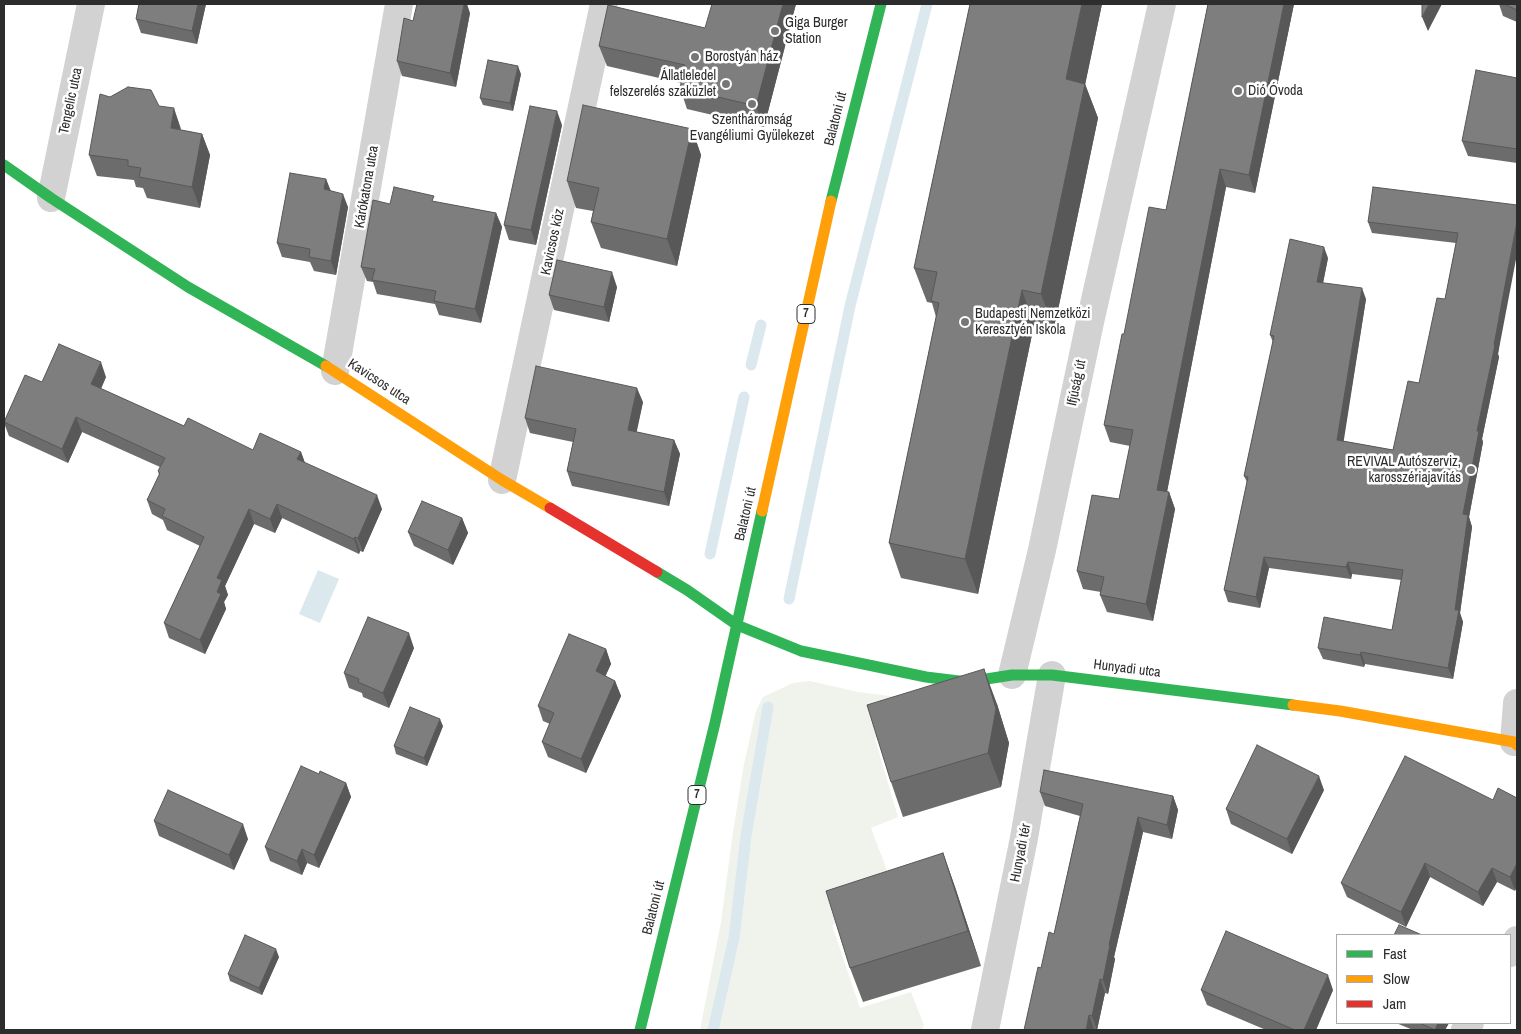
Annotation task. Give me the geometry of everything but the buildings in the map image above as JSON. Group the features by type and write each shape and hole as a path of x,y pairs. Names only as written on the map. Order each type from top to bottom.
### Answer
{"street":[{"name":"Tengelic utca","path":"51,198 91,4"},
{"name":"Kárókatona utca","path":"335,371 399,4"},
{"name":"Kavicsos köz","path":"502,480 604,4"},
{"name":"Balatoni út","path":"640,1030 715,723 833,193 881,4"},
{"name":"Ifjúság út","path":"1012,675 1042,550 1088,332 1162,4"},
{"name":"Kavicsos utca","path":"4,165 51,198 188,287 335,371 502,480 683,588 736,625"},
{"name":"Hunyadi utca","path":"736,625 801,651 926,677 967,682 1012,675 1052,675 1340,711 1516,744"},
{"name":"Hunyadi tér","path":"985,1030 1024,838 1052,675"},
{"path":"1516,744 1517,703"},
{"path":"1511,951 1517,940"}],"shaded area":[{"path":"318,570 339,579 320,623 299,614"},
{"path":"810,681 858,692 971,706 875,739 898,817 871,828 899,902 832,925 860,1008 911,992 924,1025 922,1030 700,1030 721,922 744,764 756,711 763,697 793,683"}],"waterway":[{"path":"789,599 850,306 927,4"},
{"path":"751,365 761,325"},
{"path":"710,554 744,397"},
{"path":"713,1030 734,938 746,836 768,707"}],"traffic: fast":[{"path":"831,201 881,4"},
{"path":"4,165 51,198 188,287 326,366"},
{"path":"640,1030 715,723 762,511"},
{"path":"657,572 687,590 737,625 801,651 926,677 967,682 1012,675 1052,675 1293,705"}],"traffic: slow":[{"path":"762,511 831,201"},
{"path":"326,366 502,480 550,508"},
{"path":"1293,705 1340,711 1514,742 1517,745"}],"traffic: jam":[{"path":"550,508 657,572"}],"place":[{"name":"Giga Burger Station","path":"775,31"},
{"name":"Borostyán ház","path":"695,57"},
{"name":"Állatleledel felszerelés szaküzlet","path":"726,84"},
{"name":"Dió Óvoda","path":"1238,91"},
{"name":"Szentháromság Evangéliumi Gyülekezet","path":"752,104"},
{"name":"Budapesti Nemzetközi Keresztyén Iskola","path":"965,322"},
{"name":"REVIVAL Autószerviz, karosszériajavítás","path":"1471,470"}]}
